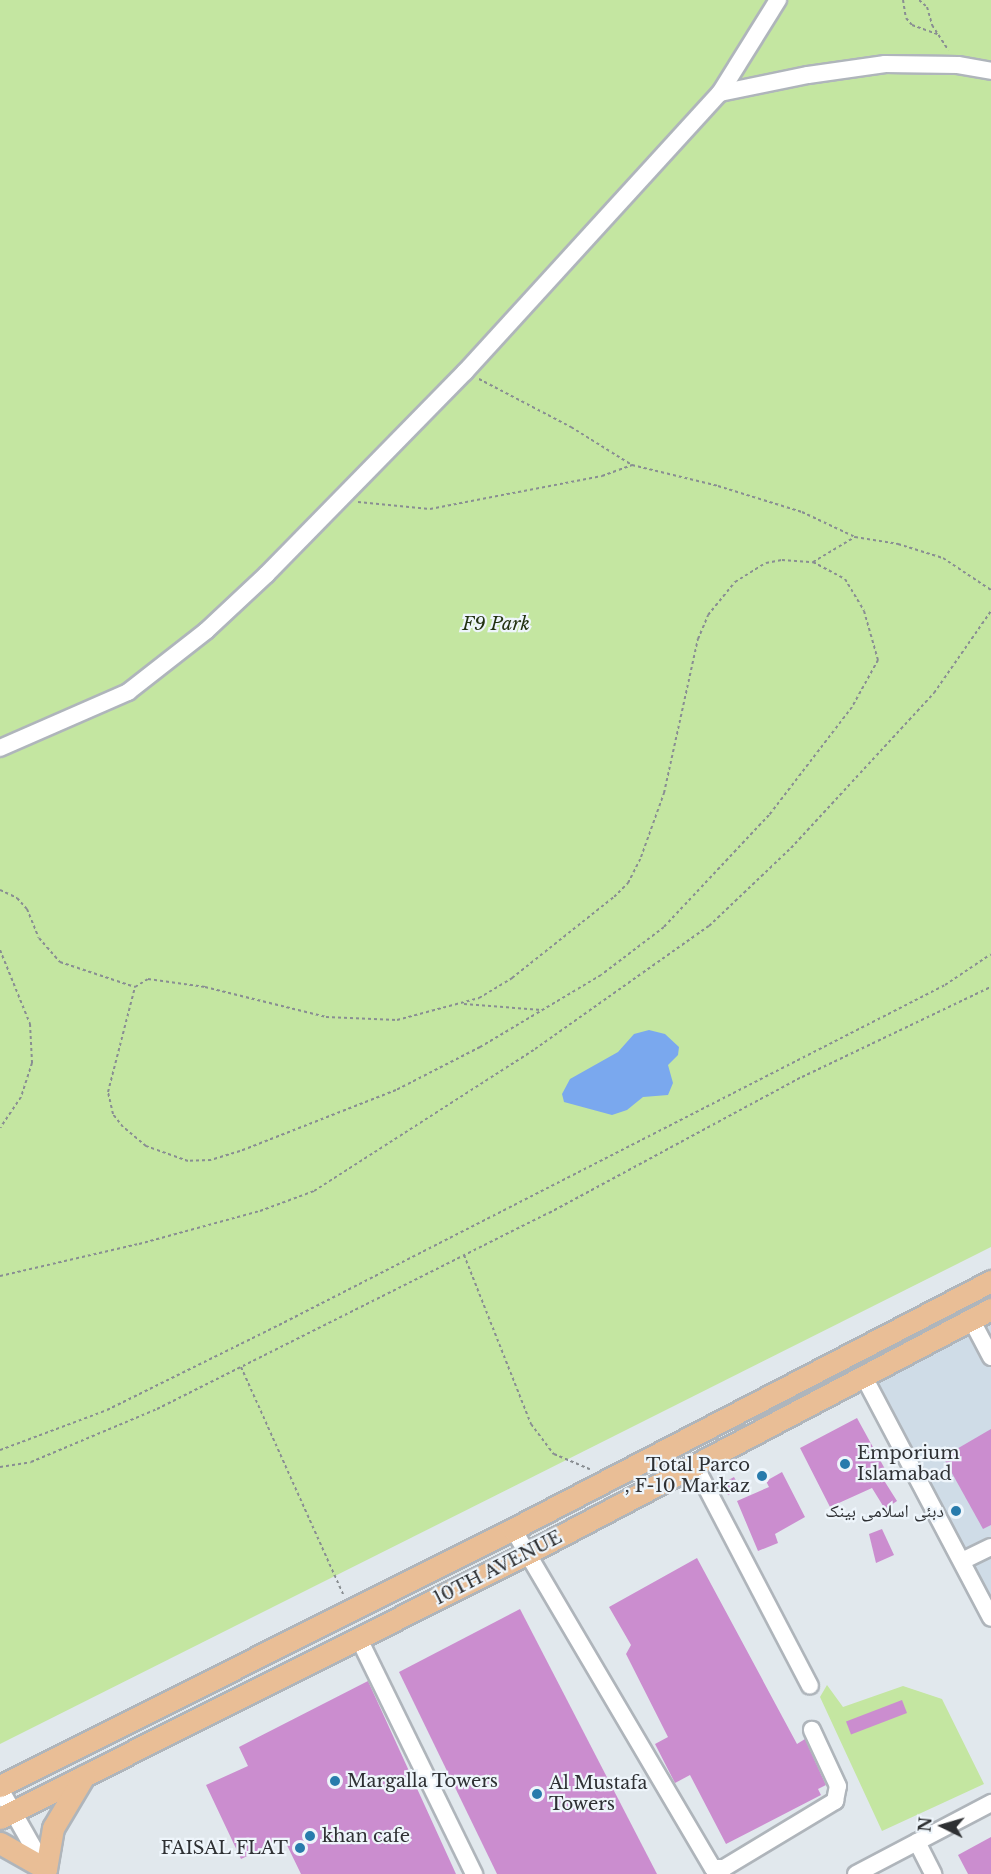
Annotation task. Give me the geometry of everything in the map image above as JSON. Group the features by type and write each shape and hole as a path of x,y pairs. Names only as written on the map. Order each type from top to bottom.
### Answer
{"main road":[{"name":"10TH AVENUE","path":"0,1787 513,1529 991,1281"},
{"name":"10TH AVENUE","path":"6,1815 526,1554 991,1309"},
{"path":"0,1843 47,1871 53,1828 84,1776"}],"street":[{"path":"0,748 128,692 206,631 465,372 720,93 778,0"},
{"path":"720,93 808,75 885,64 958,65 991,71"},
{"path":"971,1319 991,1357"},
{"path":"864,1377 991,1618"},
{"path":"694,1464 810,1686"},
{"path":"513,1529 713,1868 723,1868 835,1801 838,1786 812,1730"},
{"path":"962,1561 991,1547"},
{"path":"359,1639 474,1874"},
{"path":"0,1787 6,1815 47,1871"},
{"path":"856,1874 991,1803"},
{"path":"917,1842 933,1874"}],"path":[{"path":"903,0 906,18 912,24 939,35"},
{"path":"919,0 927,7 932,25 958,65"},
{"path":"465,372 571,427 632,465 718,486 802,512 855,537 898,544 943,558 991,590"},
{"path":"339,500 430,509 602,476 632,465"},
{"path":"813,562 855,537"},
{"path":"782,560 813,562 845,579 858,597 878,660 870,679 769,815 688,906 601,975 543,1010 396,1090 212,1160 188,1161 146,1146 113,1114 108,1092 135,987 148,979 205,987 349,1020 397,1020 464,1004 512,978 628,883 664,793 699,639 708,615 735,582 753,569 782,560"},
{"path":"0,1276 150,1241 260,1211 314,1191 535,1049 709,926 792,848 934,693 991,611"},
{"path":"0,891 17,898 27,909 39,938 60,962 135,987"},
{"path":"0,950 30,1024 32,1063 21,1097 0,1128"},
{"path":"0,1450 107,1410 279,1325 945,986 991,954"},
{"path":"0,1467 31,1462 157,1409 464,1255 802,1077 991,987"},
{"path":"464,1004 543,1010"},
{"path":"464,1255 531,1424 554,1454 608,1480"},
{"path":"241,1366 350,1610"}],"shaded area":[{"path":"991,1319 991,1599 874,1379"}],"green space":[{"name":"F9 Park","path":"0,0 991,0 991,1247 0,1744"},
{"path":"827,1685 843,1707 903,1686 942,1699 984,1784 882,1831 820,1697"}],"water":[{"path":"649,1030 665,1034 679,1047 678,1055 668,1065 673,1083 668,1095 643,1097 627,1110 612,1115 564,1102 562,1094 570,1079 618,1052 634,1034"}],"building":[{"name":"Emporium Islamabad","path":"857,1418 891,1480 885,1482 897,1501 885,1509 872,1488 830,1507 800,1448"},
{"path":"991,1429 991,1525 983,1529 943,1457"},
{"path":"782,1472 805,1517 775,1534 778,1543 758,1551 737,1501 769,1487 766,1481"},
{"path":"734,1477 740,1488 728,1495 722,1484"},
{"path":"882,1529 894,1555 876,1563 869,1534"},
{"path":"697,1558 797,1744 805,1739 826,1785 818,1789 821,1795 726,1844 690,1775 675,1783 655,1744 668,1737 626,1654 631,1645 609,1607"},
{"name":"Al Mustafa Towers","path":"520,1609 657,1874 497,1874 399,1672"},
{"name":"Margalla Towers","path":"368,1681 456,1874 301,1874 284,1839 241,1859 206,1785 248,1766 239,1747"},
{"path":"902,1700 907,1713 851,1735 846,1722"},
{"path":"991,1837 991,1874 968,1874 958,1855"}],"place":[{"name":"Emporium Islamabad","path":"845,1464"},
{"name":"Total Parco , F-10 Markaz","path":"762,1476"},
{"name":"دبئی اسلامی بینک","path":"956,1511"},
{"name":"Margalla Towers","path":"335,1781"},
{"name":"Al Mustafa Towers","path":"537,1794"},
{"name":"khan cafe","path":"310,1836"},
{"name":"FAISAL FLAT","path":"300,1848"}]}
